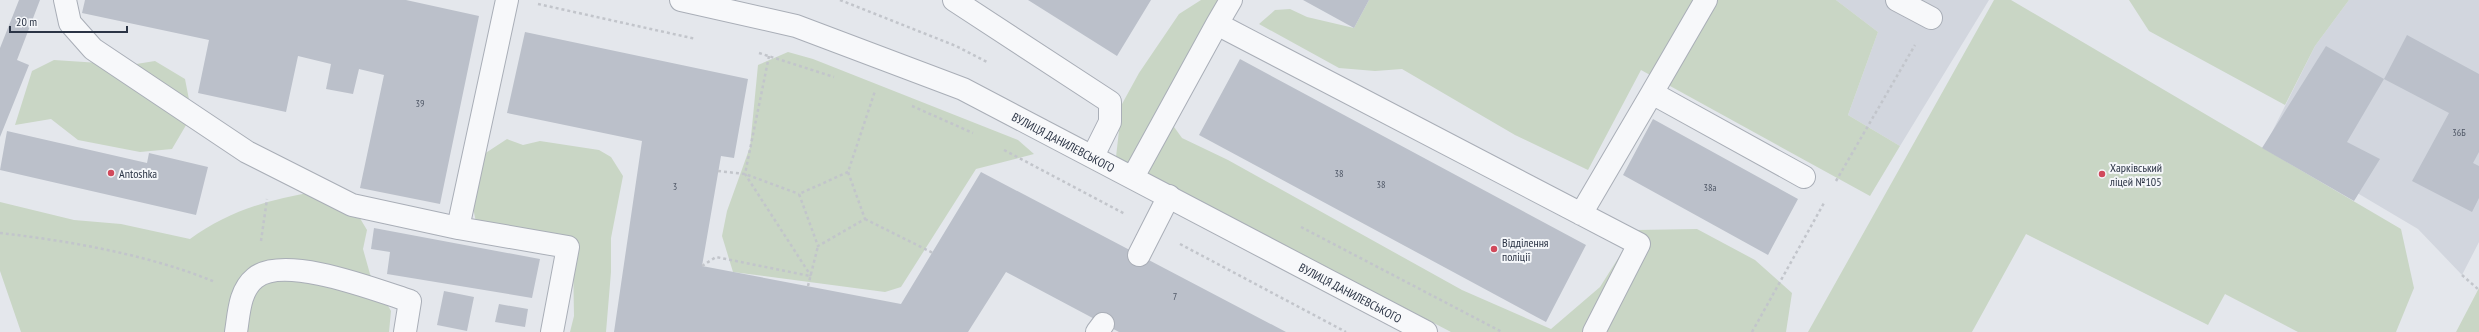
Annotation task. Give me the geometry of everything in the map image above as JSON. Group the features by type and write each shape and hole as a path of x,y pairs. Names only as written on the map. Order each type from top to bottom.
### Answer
{"street":[{"path":"65,0 70,23 93,50 248,152 352,205 458,228 568,247 552,332"},
{"path":"458,228 507,0"},
{"name":"ВУЛИЦЯ ДАНИЛЕВСЬКОГО","path":"681,0 796,26 949,84 1093,156 1426,332"},
{"path":"954,0 1110,102 1110,122 1093,156"},
{"path":"1133,177 1231,0"},
{"path":"1581,214 1706,0"},
{"path":"1897,0 1931,18"},
{"path":"1217,24 1639,244 1594,332"},
{"path":"1652,93 1804,177"},
{"path":"1138,255 1169,196"},
{"path":"236,332 249,286 281,268 336,277 410,301 405,332"}],"path":[{"path":"536,4 704,40"},
{"path":"1752,332 1830,192 1931,18"},
{"path":"757,52 837,78"},
{"path":"769,56 745,174 811,276"},
{"path":"868,88 882,94"},
{"path":"875,90 848,172 865,219 933,253"},
{"path":"911,106 975,134"},
{"path":"1002,148 1346,332"},
{"path":"0,233 50,239 183,269 249,286 273,165"},
{"path":"718,171 745,174 799,194 848,172"},
{"path":"1804,177 1830,192"},
{"path":"799,194 818,246 808,286"},
{"path":"818,246 865,219"},
{"path":"702,266 716,257 811,276"},
{"path":"2462,275 2479,290"}],"shaded area":[{"path":"1836,0 1989,0 1900,146 1848,115 1878,32"},
{"path":"2349,0 2479,0 2479,242 2462,275 2418,229 2268,140 2315,46"}],"green space":[{"path":"1201,0 1230,0 1176,85 1159,106 1182,138 1228,160 1462,290 1551,329 1600,287 1636,230 1697,229 1755,260 1792,293 1786,332 1451,332 1116,157 1122,104 1139,73 1179,14"},
{"path":"1369,0 1836,0 1878,32 1848,115 1900,146 1870,196 1641,70 1588,170 1515,135 1402,69 1375,71 1339,68 1259,24 1275,10 1290,9 1307,17 1354,28"},
{"name":"Харківський ліцей №105","path":"1994,0 2011,0 2401,229 2414,288 2396,332 2298,332 2225,294 2208,325 2026,234 1972,332 1808,332"},
{"path":"2129,0 2349,0 2315,46 2285,105 2149,31"},
{"path":"788,52 813,59 1018,140 1034,154 976,169 901,287 885,292 733,272 722,236 727,211 750,147 758,65"},
{"path":"54,60 130,65 155,61 185,79 192,115 172,149 140,152 78,140 51,119 15,125 32,71"},
{"path":"507,139 523,145 540,141 599,150 611,157 623,176 611,238 611,272 606,332 570,332 574,316 573,260 476,222 472,203 481,156"},
{"path":"314,192 352,205 367,230 363,249 370,274 391,311 389,332 21,332 0,271 0,202 74,220 121,224 190,239 219,221 249,208 281,198"},
{"path":"2479,288 2479,332 2456,332"}],"building":[{"path":"19,0 40,0 17,60 29,65 0,137 0,48"},
{"path":"85,0 406,0 479,16 440,204 360,188 384,75 359,69 353,94 326,89 331,64 298,56 286,112 198,93 209,40 82,13"},
{"path":"1028,0 1151,0 1117,56"},
{"path":"1303,0 1369,0 1354,28"},
{"path":"525,32 748,79 734,158 721,156 702,266 901,304 981,172 1286,332 1119,332 1006,272 968,332 614,332 642,141 507,113"},
{"path":"2407,35 2479,74 2479,152 2473,163 2479,166 2479,198 2472,212 2412,181 2449,113 2384,79"},
{"path":"2326,46 2384,79 2347,142 2380,159 2354,201 2262,148"},
{"path":"1240,59 1586,245 1546,322 1199,135"},
{"path":"1653,119 1798,199 1768,255 1623,175"},
{"name":"Antoshka","path":"7,131 147,163 149,153 208,167 196,215 0,170"},
{"path":"374,228 540,259 532,298 387,274 390,252 371,249"},
{"path":"444,291 474,297 467,331 437,325"},
{"path":"499,304 528,309 525,327 495,322"}],"place":[{"name":"Antoshka","path":"111,173"},
{"name":"Харківський ліцей №105","path":"2102,174"},
{"name":"Відділення поліції","path":"1494,249"}]}
